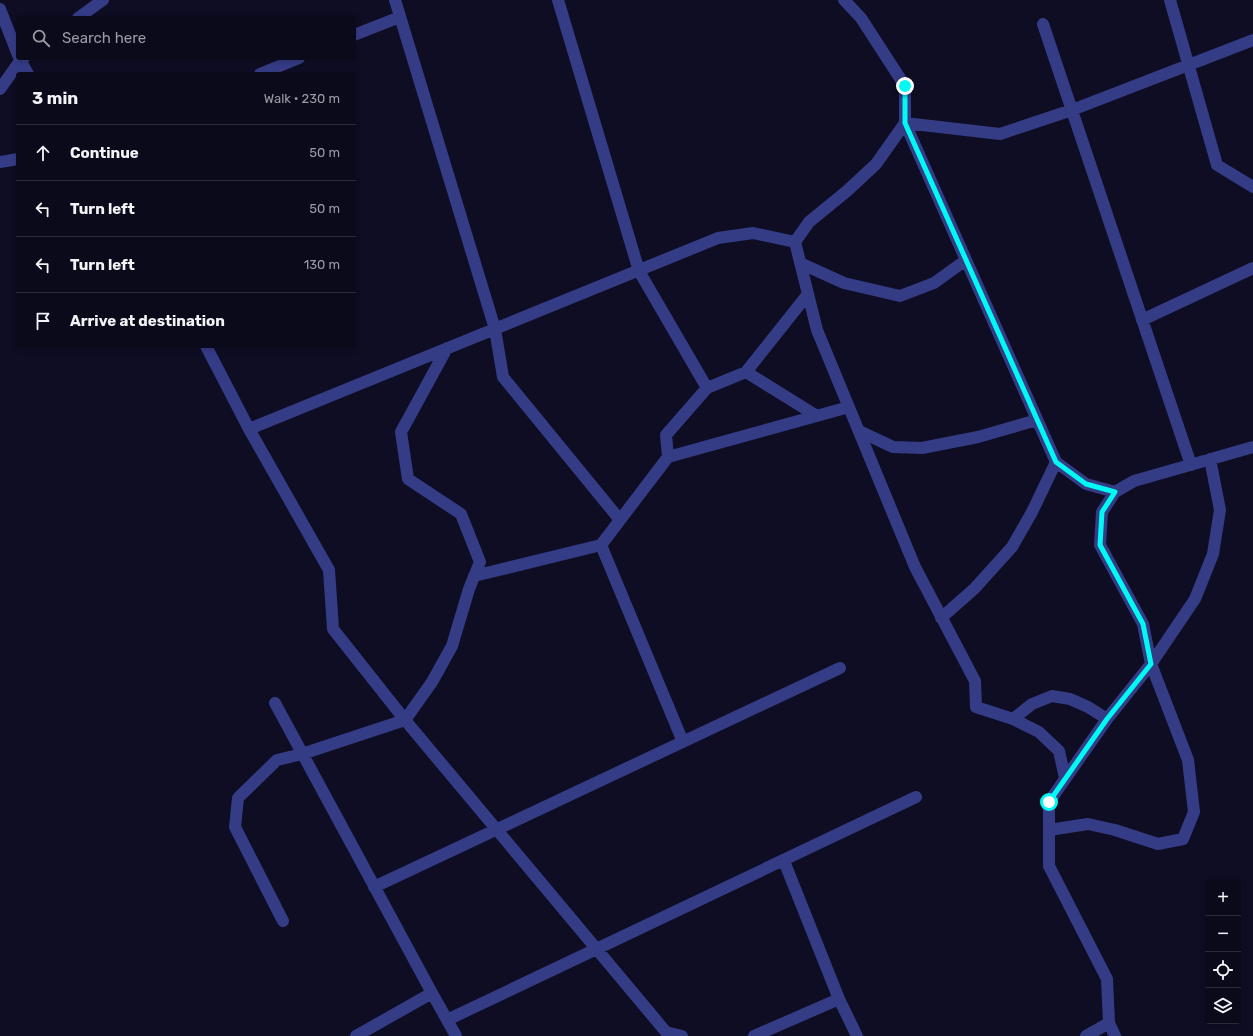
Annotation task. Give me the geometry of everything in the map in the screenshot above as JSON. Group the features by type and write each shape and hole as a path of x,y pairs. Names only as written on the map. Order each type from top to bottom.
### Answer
{"street":[{"path":"81,16 102,0"},
{"path":"395,0 495,329 503,377 620,520"},
{"path":"558,0 639,271 707,388"},
{"path":"844,0 861,18 905,86 905,123 1056,462 1086,484 1115,492"},
{"path":"1170,0 1217,165 1253,187"},
{"path":"0,9 16,48"},
{"path":"356,34 400,17"},
{"path":"1043,24 1191,465"},
{"path":"905,123 1000,134 1072,110 1253,40"},
{"path":"0,89 19,60"},
{"path":"21,60 27,72"},
{"path":"265,72 294,60"},
{"path":"905,123 876,164 809,222 795,242 800,263 817,330 915,567 975,681 976,707 1013,719 1040,732 1059,751 1065,778"},
{"path":"0,162 16,159"},
{"path":"249,429 718,238 753,233 795,242"},
{"path":"800,263 844,283 900,296 934,283 966,260"},
{"path":"1142,320 1253,268"},
{"path":"668,457 666,435 707,388 746,372 808,294"},
{"path":"207,348 249,429 329,570 333,629 405,720 666,1032 682,1036"},
{"path":"283,921 235,827 238,798 277,760 302,754 405,720 432,682 452,646 474,576 480,562 461,514 408,480 400,432 447,348"},
{"path":"746,372 817,416"},
{"path":"474,576 601,545 668,457 849,407"},
{"path":"859,431 893,447 922,448 978,437 1037,420"},
{"path":"1049,830 1088,824 1115,830 1158,844 1183,839 1194,812 1188,760 1151,664 1143,624 1100,545 1102,512 1115,492 1134,481 1253,447"},
{"path":"1115,1036 1109,1023 1107,979 1049,866 1049,802 1107,719 1151,664 1196,599 1213,554 1220,510 1210,459"},
{"path":"941,618 974,590 1012,548 1032,512 1056,462"},
{"path":"601,545 684,742"},
{"path":"374,887 840,668"},
{"path":"1013,719 1032,704 1052,696 1070,699 1088,707 1107,719"},
{"path":"275,703 456,1036"},
{"path":"447,1020 916,797"},
{"path":"784,861 840,999 857,1036"},
{"path":"356,1036 432,993"},
{"path":"754,1036 840,999"},
{"path":"1086,1036 1109,1023"}],"route":[{"path":"905,86 905,123 1056,462 1086,484 1115,492 1102,512 1100,545 1143,624 1151,664 1107,719 1049,802"}]}
